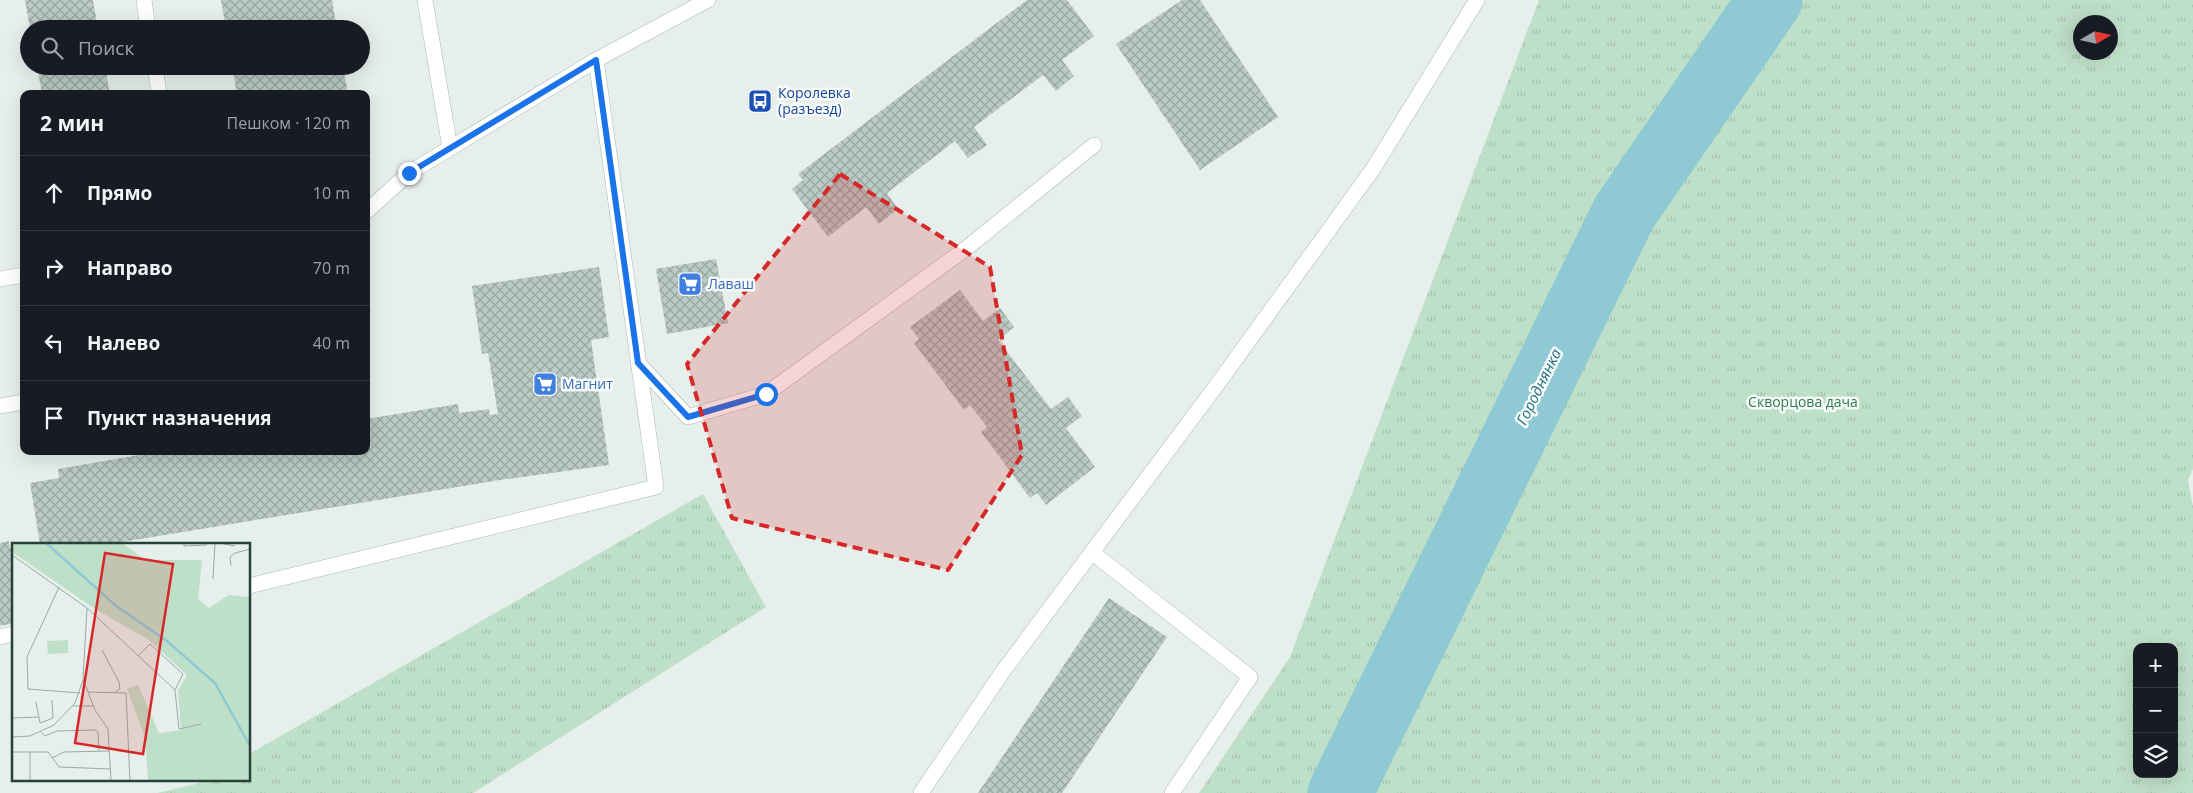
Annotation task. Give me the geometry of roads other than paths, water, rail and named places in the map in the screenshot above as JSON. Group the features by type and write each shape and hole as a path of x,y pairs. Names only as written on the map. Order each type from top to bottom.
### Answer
{"street":[{"path":"144,0 147,20"},
{"path":"425,0 450,148"},
{"path":"370,208 409,173 596,60 708,0"},
{"path":"921,793 1001,674 1093,553 1373,169 1477,0"},
{"path":"250,586 656,487 596,60"},
{"path":"156,75 158,90"},
{"path":"638,363 688,417 766,394 968,247 1094,145"},
{"path":"0,279 20,276"},
{"path":"0,406 20,403"},
{"path":"1093,553 1250,677 1172,793"}],"waterway":[{"name":"Городнянка","path":"1340,793 1624,213 1770,0"}],"place":[{"name":"Королевка (разъезд)","path":"760,101"},
{"name":"Лаваш","path":"690,284"},
{"name":"Магнит","path":"545,384"}],"park label":[{"name":"Скворцова дача","path":"1803,402"}]}
